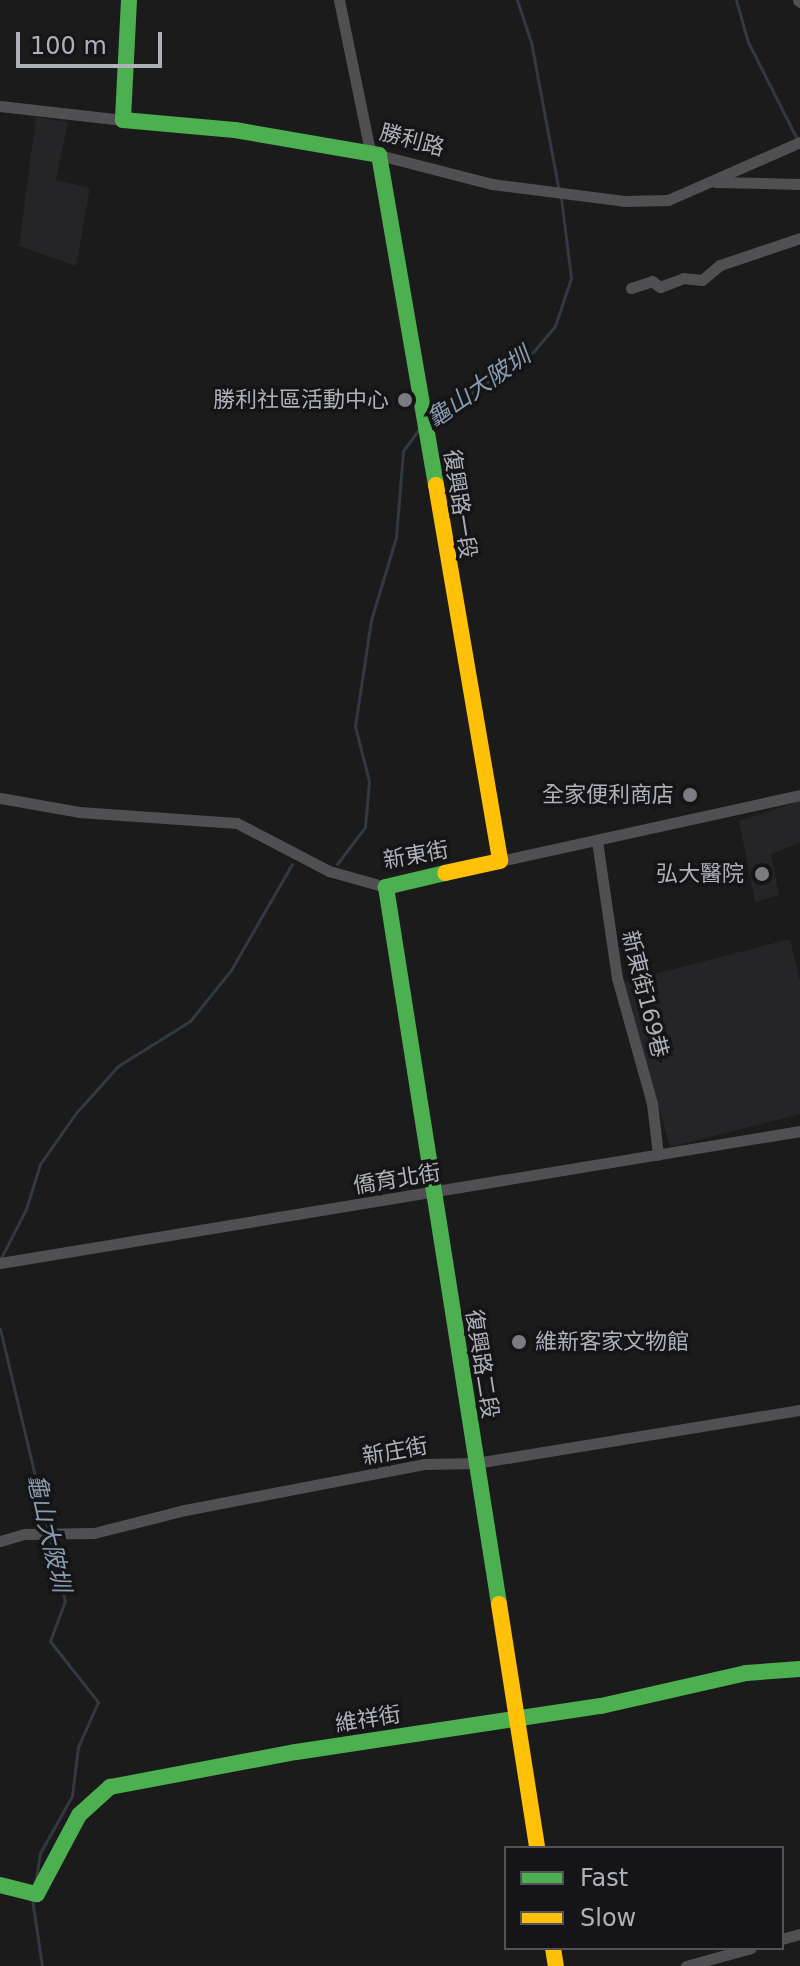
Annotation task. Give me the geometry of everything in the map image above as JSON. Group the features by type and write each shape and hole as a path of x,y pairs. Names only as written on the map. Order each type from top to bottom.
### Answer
{"street":[{"path":"123,120 129,0"},
{"path":"339,0 374,153"},
{"name":"勝利路","path":"0,106 374,153 492,184 624,201 668,200 798,143"},
{"name":"復興路一段","path":"374,153 500,861"},
{"path":"710,182 800,184"},
{"path":"631,288 652,281 660,287 683,278 702,280 720,265 800,238"},
{"name":"新東街","path":"0,798 79,812 237,823 329,871 386,887 800,795"},
{"name":"新東街169巷","path":"597,841 617,978 652,1103 658,1155"},
{"name":"復興路二段","path":"386,887 537,1846"},
{"name":"僑育北街","path":"0,1263 800,1131"},
{"name":"新庄街","path":"0,1541 25,1534 94,1533 185,1510 424,1464 476,1463 800,1410"},
{"name":"維祥街","path":"0,1885 37,1894 79,1815 110,1787 281,1755 517,1720 746,1673 800,1669"},
{"path":"686,1966 744,1950"}],"shaded area":[{"path":"36,117 68,122 56,180 90,188 76,266 19,246"},
{"path":"800,801 800,842 771,854 779,895 755,902 739,821"},
{"path":"790,939 800,982 800,1114 670,1147 624,982"}],"waterway":[{"name":"龜山大陂圳","path":"517,0 531,42 559,191"},
{"name":"龜山大陂圳","path":"736,0 748,42 797,139"},
{"name":"龜山大陂圳","path":"431,420 534,351 555,326 571,278 561,198"},
{"name":"龜山大陂圳","path":"337,864 365,827 369,781 355,726 371,620 396,537 403,451 419,429"},
{"name":"龜山大陂圳","path":"1,1258 26,1209 40,1164 76,1113 118,1066 190,1021 231,970 292,864"},
{"name":"龜山大陂圳","path":"0,1329 65,1601 50,1641 98,1702 78,1747 72,1796 40,1853 35,1883"},
{"path":"32,1899 42,1966"}],"traffic: fast":[{"path":"129,0 123,120 235,130 379,155 436,485"},
{"path":"445,873 386,887 499,1604"},
{"path":"0,1885 37,1894 79,1815 110,1787 296,1752 601,1706 746,1673 800,1669"}],"traffic: slow":[{"path":"436,485 500,861 445,873"},
{"path":"499,1604 537,1846"},
{"path":"553,1950 556,1966"}],"place":[{"name":"勝利社區活動中心","path":"405,400"},
{"name":"全家便利商店","path":"690,795"},
{"name":"弘大醫院","path":"762,874"},
{"name":"維新客家文物館","path":"519,1342"}]}
